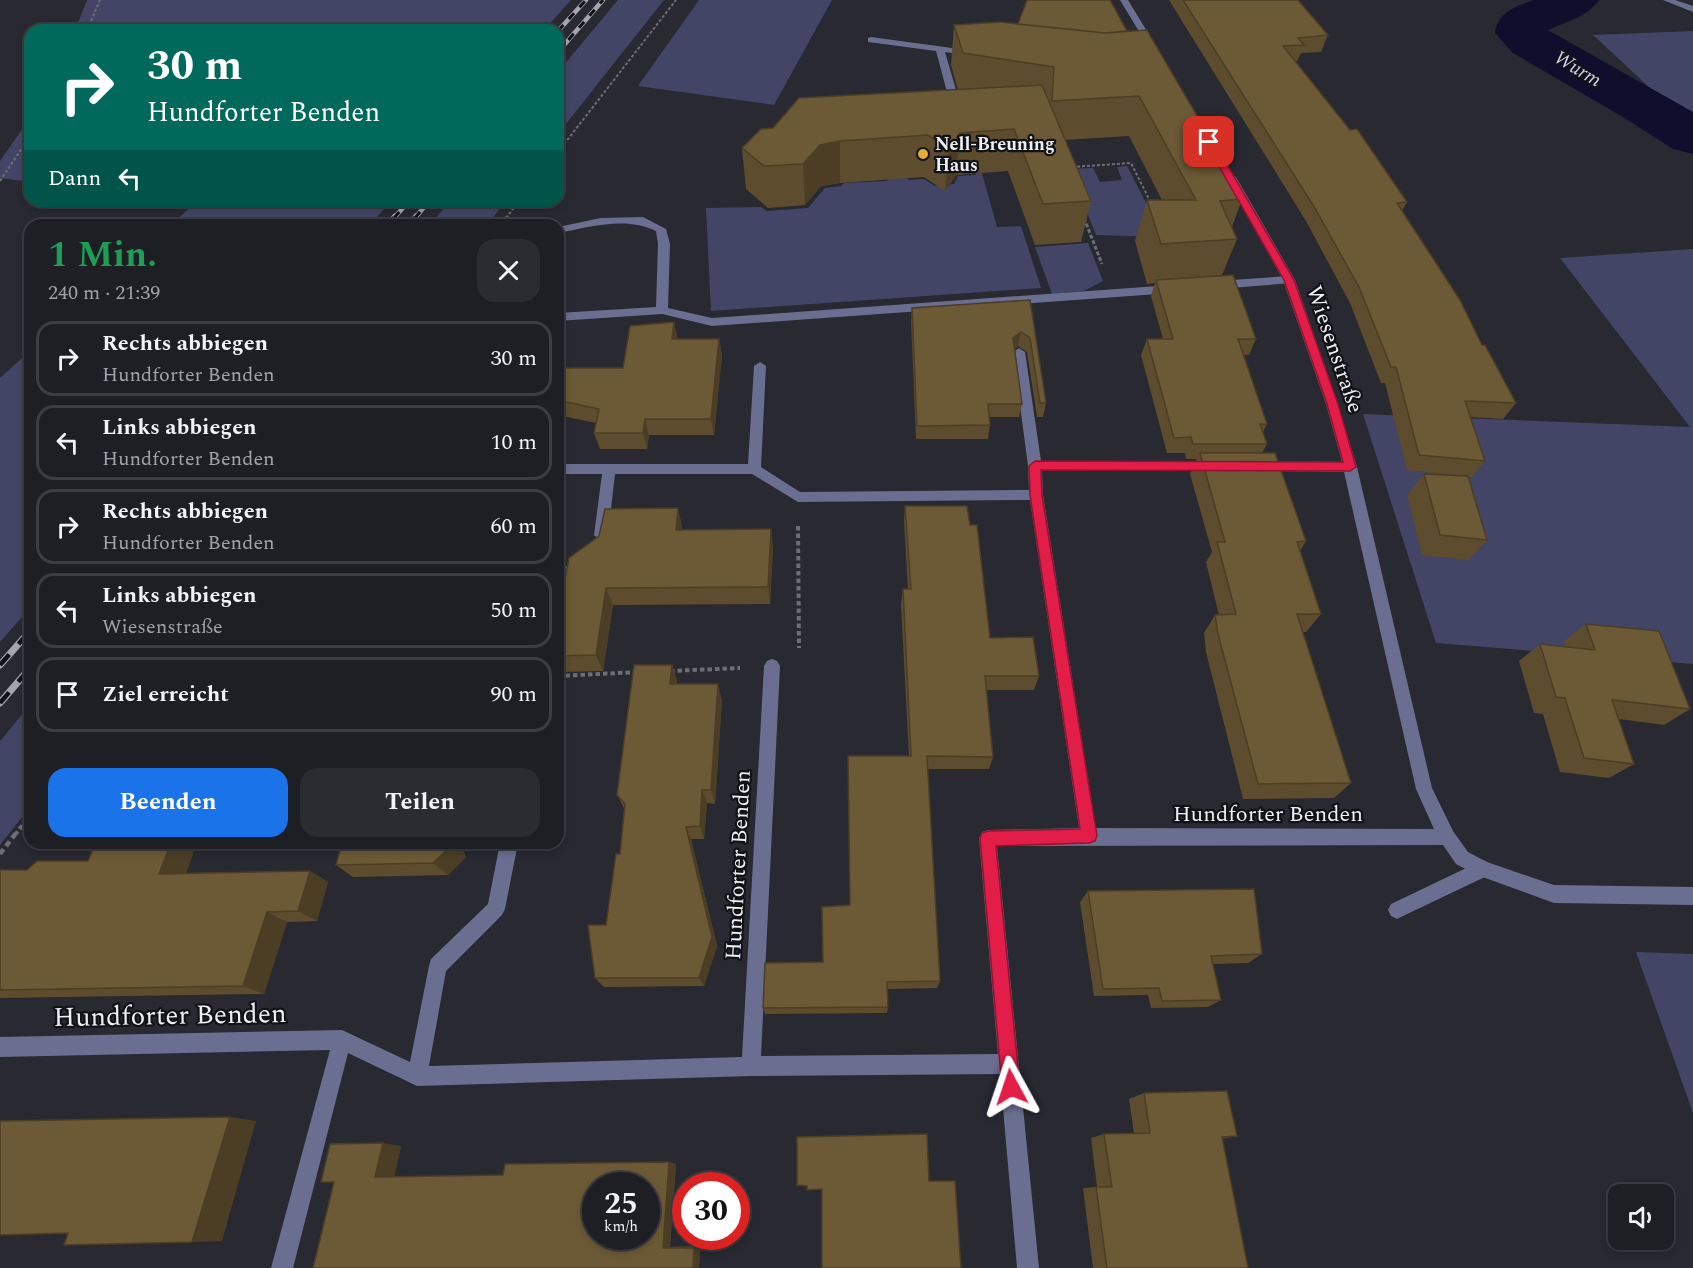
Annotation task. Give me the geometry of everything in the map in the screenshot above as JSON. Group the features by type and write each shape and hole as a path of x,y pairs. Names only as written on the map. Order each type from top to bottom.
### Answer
{"street":[{"path":"1124,0 1157,54"},
{"path":"1666,0 1693,9"},
{"path":"871,40 980,54"},
{"path":"940,50 957,110"},
{"name":"Wiesenstraße","path":"1221,161 1289,280 1332,404 1350,467 1424,789 1446,837 1462,858 1483,869 1554,894 1693,896"},
{"path":"564,229 602,221 643,220 661,229 664,244 662,310"},
{"path":"1207,286 1289,280"},
{"path":"564,317 662,310 712,322 1183,288"},
{"path":"1019,352 1035,466 1036,495 1089,836"},
{"path":"754,469 760,366"},
{"path":"1035,466 1225,466"},
{"path":"1248,466 1350,467"},
{"path":"564,469 754,469 798,496 1036,495"},
{"path":"564,575 595,552 609,470"},
{"name":"Hundforter Benden","path":"751,1066 772,666"},
{"name":"Hundforter Benden","path":"1028,1268 988,838 1446,837"},
{"path":"417,1076 438,966 496,909 508,849"},
{"path":"1397,910 1483,869"},
{"path":"282,1268 342,1040"},
{"name":"Hundforter Benden","path":"0,1047 342,1040 417,1076 751,1066 1009,1064"}],"path":[{"path":"90,24 100,0"},
{"path":"564,144 676,0"},
{"path":"0,181 24,145"},
{"path":"1065,167 1131,163 1152,205"},
{"path":"505,219 514,207"},
{"path":"1081,209 1113,293"},
{"path":"665,671 799,665 798,496"},
{"path":"564,676 641,672"},
{"path":"0,854 24,823"}],"shaded area":[{"path":"87,0 571,0 549,24 77,24"},
{"path":"618,0 664,0 564,126 564,65"},
{"path":"699,0 832,0 774,105 638,86"},
{"path":"1693,31 1693,128 1593,35"},
{"path":"24,127 24,181 0,178 0,161"},
{"path":"980,166 997,227 1021,226 1041,288 711,311 706,208 761,207 767,211 808,208 825,188 841,186 844,183 887,181 892,172 899,172 909,180 924,179 935,186 954,184 958,176 975,175"},
{"path":"1127,166 1164,237 1096,235 1070,169 1093,168 1100,182 1122,180 1117,167"},
{"path":"191,207 386,207 375,219 178,219"},
{"path":"445,207 501,207 492,219 435,219"},
{"path":"1088,243 1103,281 1084,291 1052,294 1035,247"},
{"path":"1693,249 1693,664 1436,643 1363,414 1690,427 1560,258"},
{"path":"24,356 24,615 0,642 0,378"},
{"path":"24,712 24,815 0,845 0,741"},
{"path":"1636,952 1693,954 1693,1113"}],"building":[{"path":"1027,0 1110,0 1127,31 1105,33 1018,24"},
{"path":"1183,0 1298,0 1328,35 1298,38 1304,45 1283,46 1350,130 1357,129 1407,202 1397,203 1460,300 1482,345 1485,345 1516,403 1465,401 1485,461 1419,455 1396,367 1391,367 1359,287 1313,205"},
{"path":"1000,22 1105,33 1147,30 1242,193 1238,193 1242,199 1220,201 1237,239 1161,244 1147,200 1196,200 1139,96 1052,101 1054,67 963,53 954,25"},
{"path":"1042,85 1091,201 1043,204 1014,129 960,133 949,150 928,135 840,141 820,145 803,164 764,166 742,148 761,129 773,128 799,98"},
{"path":"1233,275 1256,339 1238,339 1267,424 1260,424 1267,444 1193,444 1191,437 1174,438 1147,339 1173,339 1156,280"},
{"path":"1030,300 1046,403 1040,403 1030,338 1021,332 1013,338 1022,404 988,404 990,425 917,426 912,308"},
{"path":"674,322 672,339 719,339 711,419 645,419 643,433 594,433 599,409 564,401 564,368 623,368 630,326"},
{"path":"1200,453 1275,453 1306,541 1297,542 1321,614 1297,614 1351,783 1258,784 1218,634 1215,615 1236,614 1217,542 1225,542"},
{"path":"1424,474 1468,476 1487,540 1440,535"},
{"path":"905,506 967,506 970,525 977,525 990,638 1033,637 1039,676 985,676 993,757 927,756 940,981 887,982 888,1007 763,1008 765,963 823,962 822,907 850,905 848,756 911,756 903,589 911,589"},
{"path":"678,508 676,530 771,529 768,587 606,588 596,655 564,656 564,584 569,558 599,536 605,509"},
{"path":"1586,624 1659,631 1690,709 1612,700 1634,764 1584,758 1565,698 1556,697 1540,644 1595,650"},
{"path":"634,665 672,665 670,684 718,684 711,790 702,790 700,826 686,827 712,937 699,978 595,978 588,925 606,925 616,854 620,854 625,804 617,795"},
{"path":"93,849 169,849 159,874 310,871 298,911 267,912 243,986 0,990 0,870 27,870 37,861 88,861"},
{"path":"340,849 448,849 433,863 336,865"},
{"path":"1254,889 1262,954 1211,956 1221,1000 1162,1001 1159,988 1103,989 1088,891"},
{"path":"1227,1091 1237,1136 1222,1137 1248,1268 1107,1268 1096,1187 1112,1187 1104,1134 1150,1133 1144,1093"},
{"path":"230,1117 192,1242 64,1245 68,1233 0,1235 0,1121"},
{"path":"927,1134 929,1181 955,1181 961,1268 822,1268 822,1189 807,1190 807,1186 797,1185 797,1137"},
{"path":"383,1143 375,1177 503,1175 505,1164 669,1162 663,1248 694,1250 693,1268 313,1268 334,1182 321,1182 330,1144"}],"waterway":[{"name":"Wurm","path":"1574,0 1528,20 1522,24 1521,33 1531,42 1643,105 1693,137"}],"railway":[{"path":"564,24 586,0"},
{"path":"564,45 603,0"},
{"path":"394,218 404,207"},
{"path":"415,218 424,207"},
{"path":"392,219 395,216"},
{"path":"0,665 24,638"},
{"path":"0,703 24,675"}],"place":[{"name":"Nell-Breuning Haus","path":"923,154"}],"route":[{"path":"1011,1087 988,838 1089,836 1036,495 1035,466 1350,467 1332,404 1289,280 1209,142"}]}
